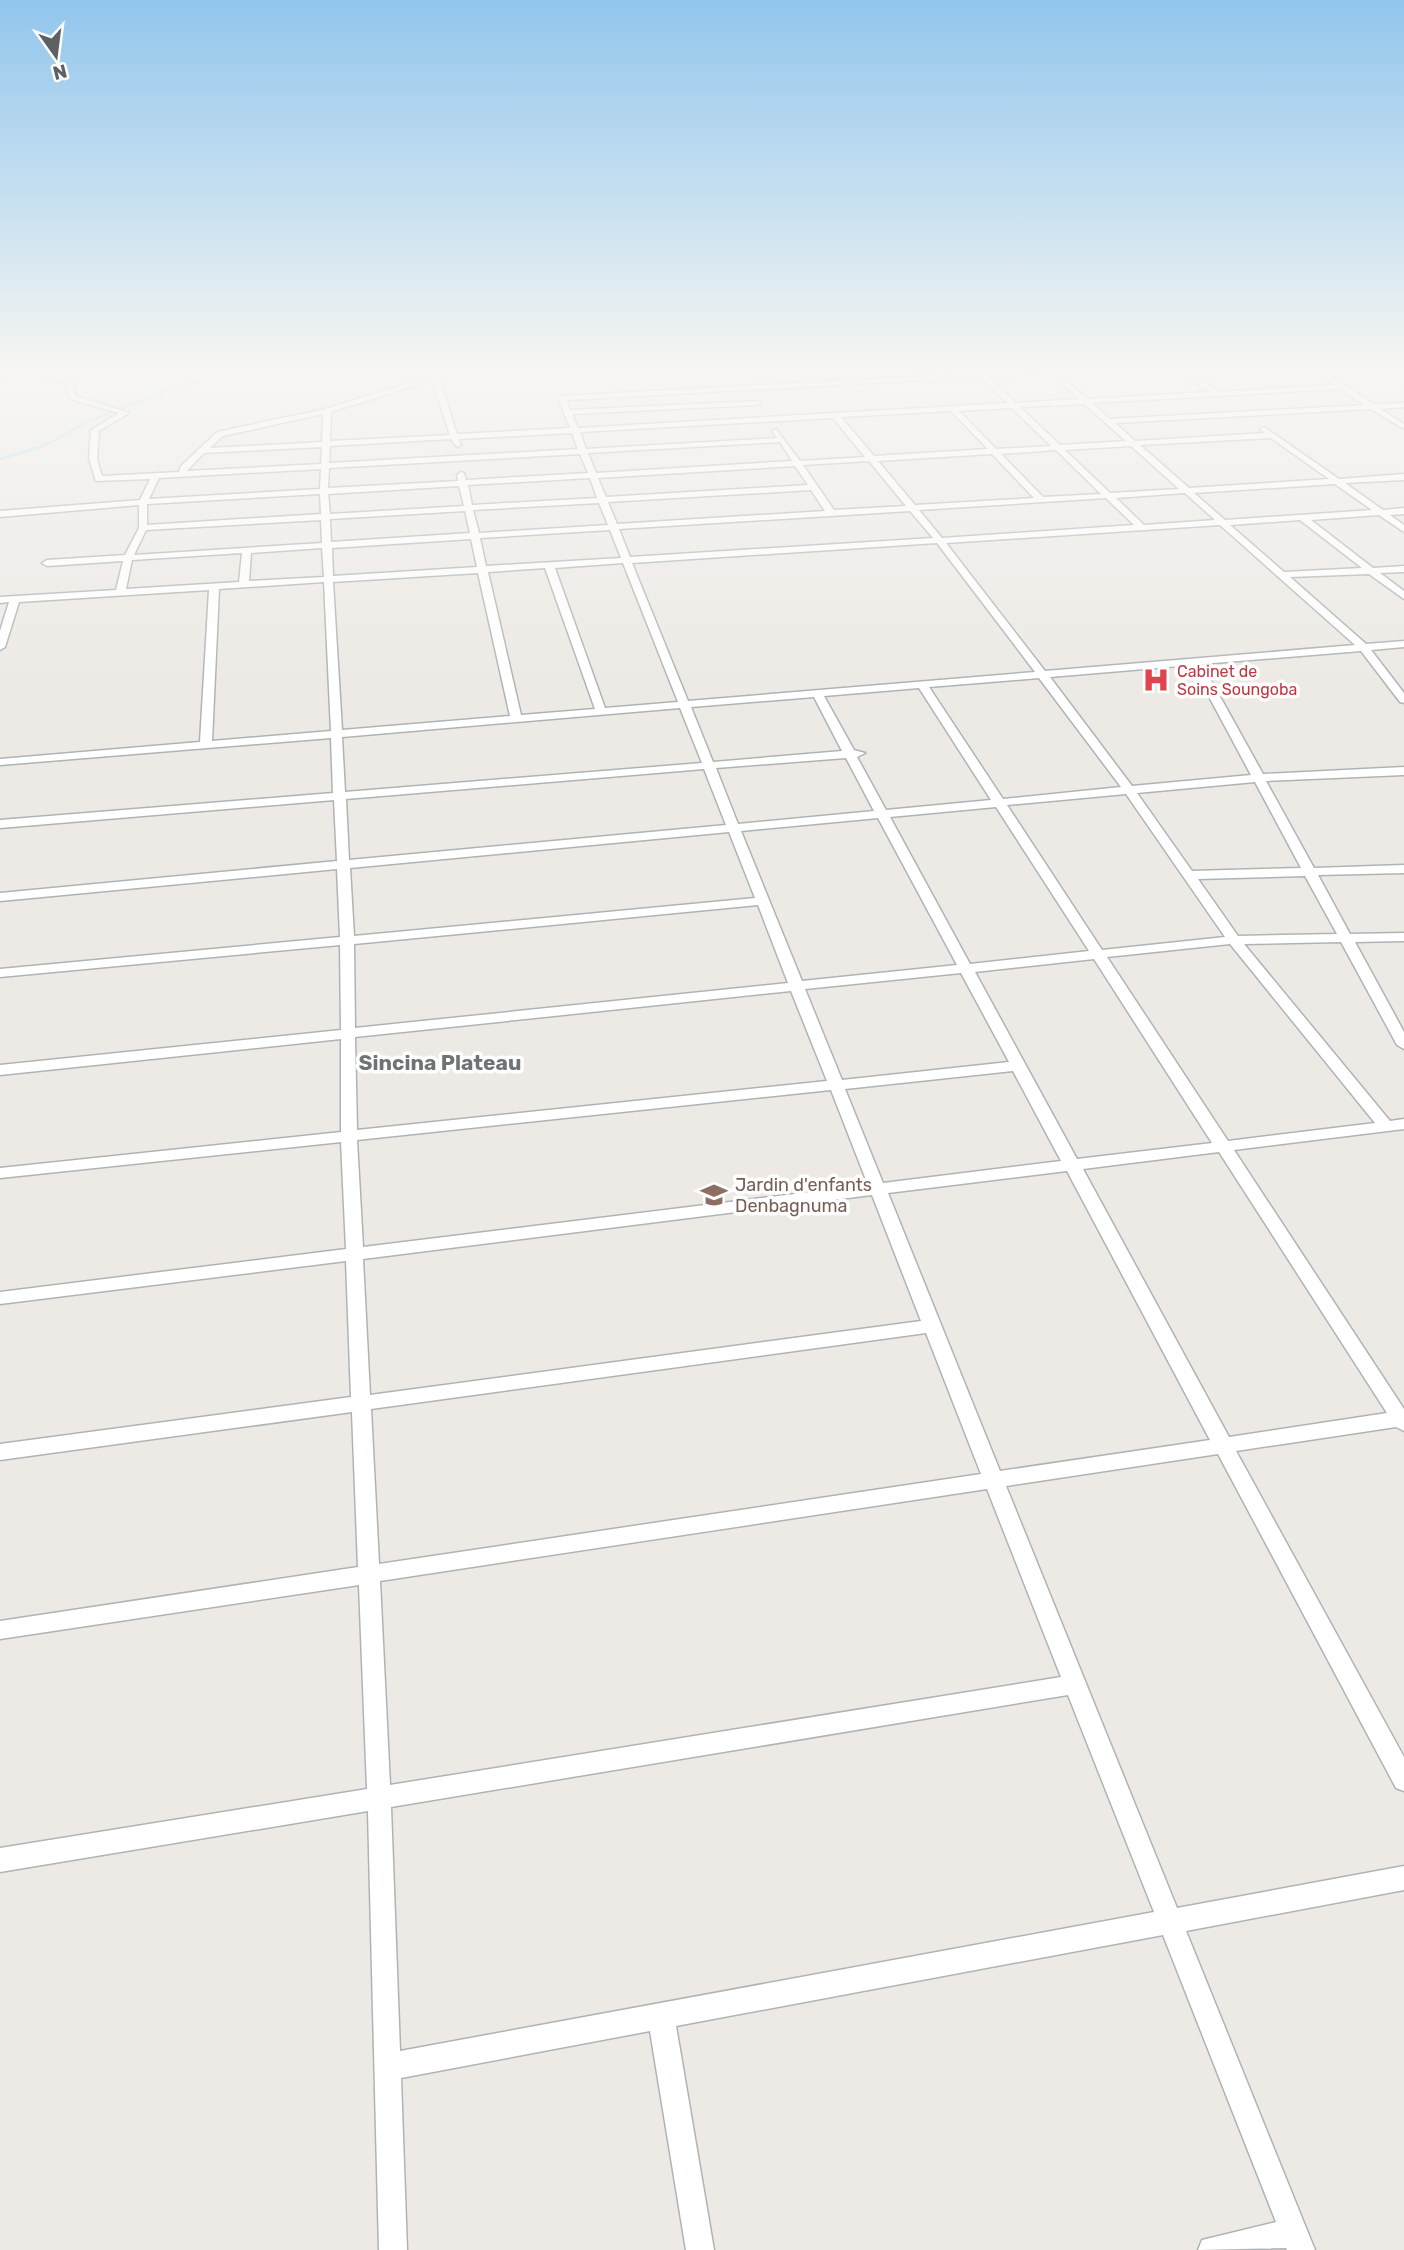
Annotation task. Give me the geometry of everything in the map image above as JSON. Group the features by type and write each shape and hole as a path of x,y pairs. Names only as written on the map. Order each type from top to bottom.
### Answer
{"street":[{"path":"98,474 99,479 182,474"},
{"path":"325,474 347,940 349,1135 379,1798 393,2250"},
{"path":"461,474 516,718"},
{"path":"0,514 143,502 609,474"},
{"path":"805,474 831,513"},
{"path":"884,474 940,541 1042,674 1129,790 1234,940 1386,1126"},
{"path":"1016,474 1041,500"},
{"path":"1085,474 1142,528"},
{"path":"1167,474 1363,647 1404,700"},
{"path":"1327,474 1404,530"},
{"path":"593,475 1297,2241 1212,2250"},
{"path":"120,593 128,558 143,528 143,502 156,476"},
{"path":"47,563 1404,477"},
{"path":"143,528 814,487"},
{"path":"0,600 1404,511"},
{"path":"1303,518 1404,596"},
{"path":"244,585 247,550"},
{"path":"549,565 601,711"},
{"path":"1282,575 1404,569"},
{"path":"206,744 214,587"},
{"path":"0,647 16,599"},
{"path":"0,762 1404,644"},
{"path":"1195,661 1404,1045"},
{"path":"0,1630 1403,1420 922,684"},
{"path":"817,693 855,753 882,814 1404,1780"},
{"path":"0,824 855,753"},
{"path":"0,897 1259,778 1404,771"},
{"path":"1188,875 1404,869"},
{"path":"0,973 763,901"},
{"path":"0,1070 1234,940 1404,937"},
{"path":"0,1173 1018,1066"},
{"path":"0,1298 1404,1124"},
{"path":"0,1452 931,1326"},
{"path":"0,1860 1075,1684"},
{"path":"387,2067 1404,1878"},
{"path":"661,2016 701,2250"}],"place":[{"name":"Cabinet de Soins Soungoba","path":"1156,680"},
{"name":"Jardin d'enfants Denbagnuma","path":"714,1195"}],"district":[{"name":"Sincina Plateau","path":"440,1062"}]}
